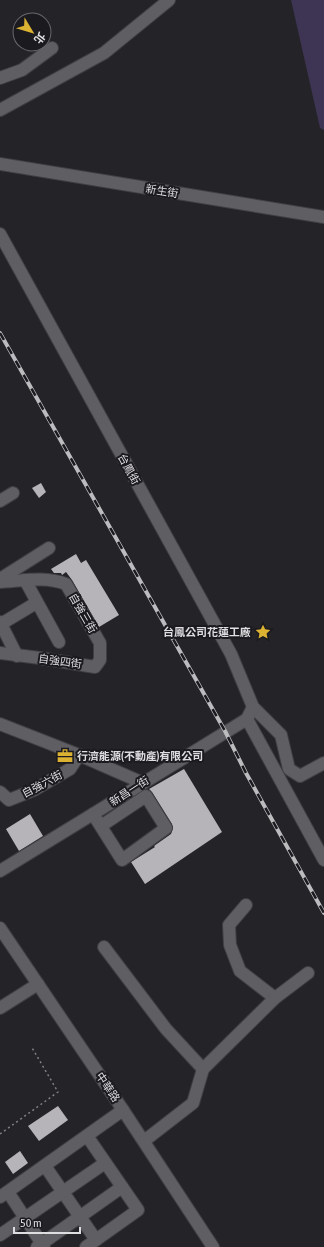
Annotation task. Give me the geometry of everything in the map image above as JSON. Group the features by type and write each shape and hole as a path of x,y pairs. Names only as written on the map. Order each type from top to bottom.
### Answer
{"street":[{"path":"0,110 104,53 169,0"},
{"path":"0,78 22,70 47,52"},
{"name":"新生街","path":"0,164 324,217"},
{"name":"台鳳街","path":"0,234 231,654 254,707"},
{"path":"0,501 13,493"},
{"path":"0,579 48,548"},
{"name":"自強三街","path":"0,582 42,579 56,580 66,584 100,643 100,660"},
{"path":"25,580 36,603 59,642"},
{"path":"17,656 0,623 36,603"},
{"name":"自強四街","path":"0,653 95,666 100,660"},
{"path":"254,707 281,735 289,769 300,776 324,763"},
{"name":"新昌一街","path":"0,871 247,719 254,707"},
{"path":"247,719 324,860"},
{"path":"0,724 79,755 143,783"},
{"name":"自強六街","path":"0,792 9,800 34,790 70,769 79,755"},
{"path":"93,814 122,860 166,828 146,796 101,826"},
{"path":"246,905 229,924 230,945 240,971 275,998"},
{"name":"中華路","path":"0,928 214,1247"},
{"path":"104,947 166,1029 204,1070"},
{"path":"144,1141 193,1103 204,1070 275,998 308,973"},
{"path":"0,1008 38,984"},
{"path":"122,1187 41,1246 25,1218 4,1195 123,1110"},
{"path":"86,1247 138,1210 87,1136"},
{"path":"0,1235 105,1163"},
{"path":"45,1166 96,1240"}],"path":[{"path":"0,1134 58,1092 31,1046"}],"shaded area":[{"path":"291,0 324,0 324,130 320,128"}],"building":[{"path":"41,483 46,492 39,498 32,488"},
{"path":"76,554 81,563 86,560 119,615 99,627 66,572 62,575 61,573 54,573 51,569"},
{"path":"184,769 222,832 145,884 131,862 155,847 154,846 171,834 173,828 172,824 149,789"},
{"path":"30,814 43,836 19,851 6,829"},
{"path":"58,1106 68,1120 39,1141 28,1126"},
{"path":"20,1151 28,1163 13,1174 5,1162"}],"railway":[{"path":"0,333 225,731 246,773 324,913"}],"place":[{"name":"台鳳公司花蓮工廠","path":"263,632"},
{"name":"行濟能源(不動產)有限公司","path":"65,756"}]}
